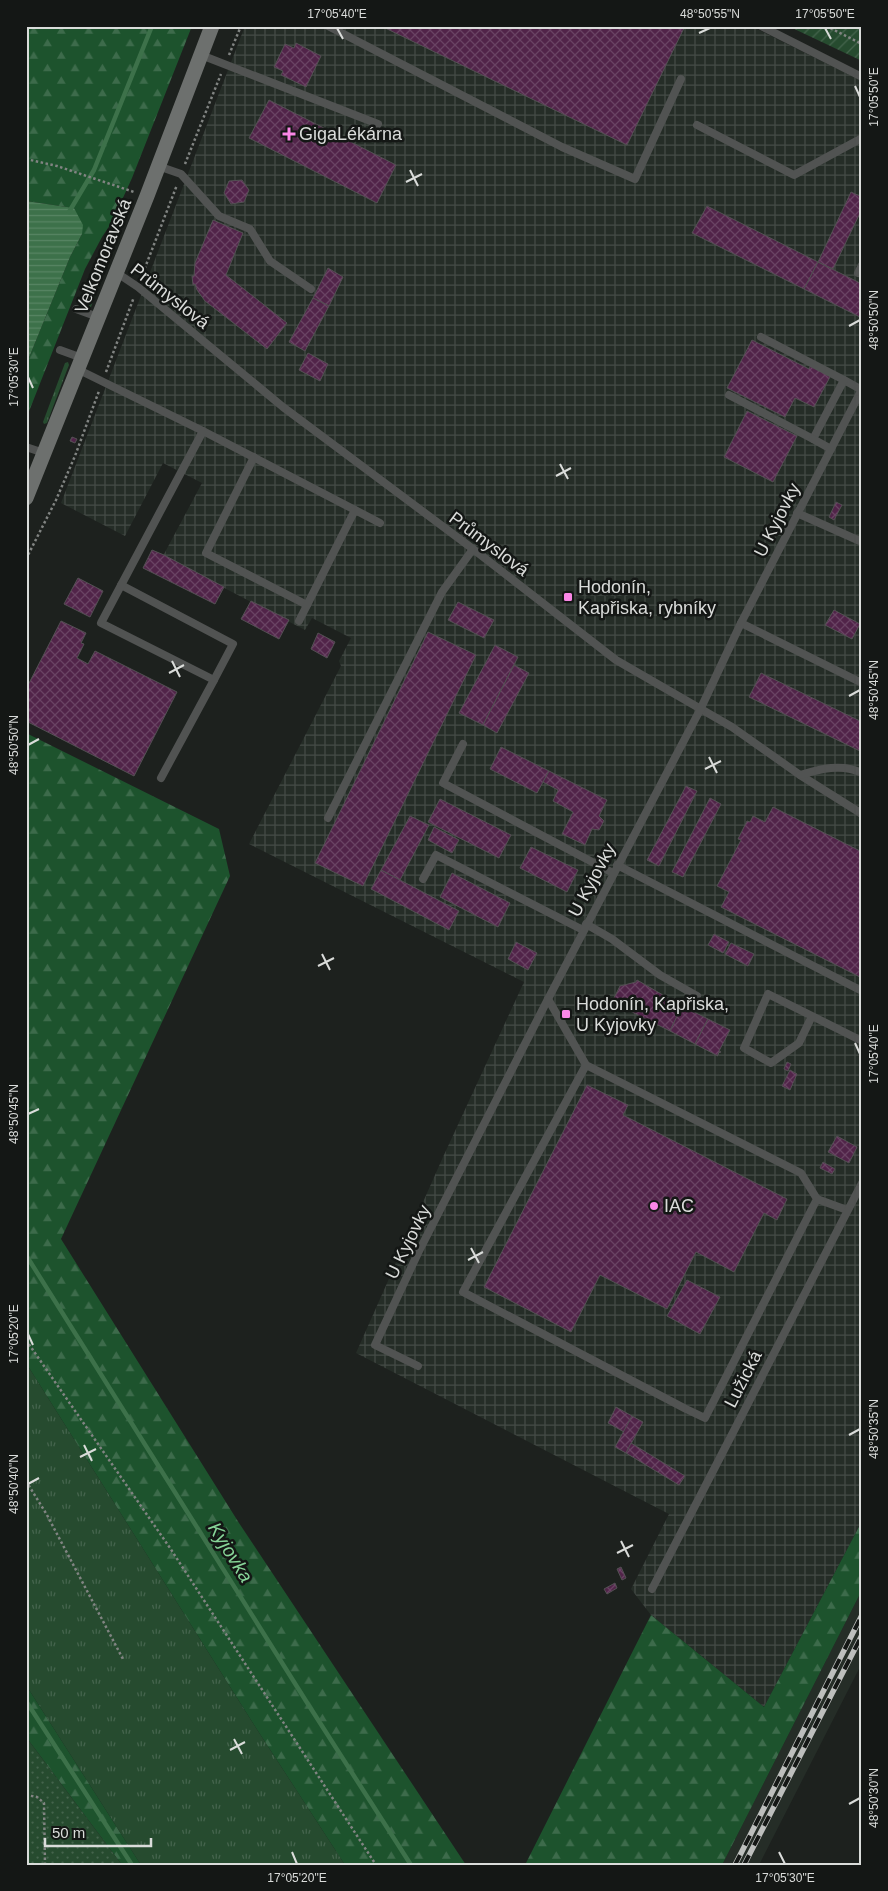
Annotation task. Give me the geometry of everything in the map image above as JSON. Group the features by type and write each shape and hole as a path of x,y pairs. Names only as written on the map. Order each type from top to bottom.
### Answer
{"street":[{"name":"Velkomoravská","path":"26,498 117,273 212,26"}],"lane":[{"path":"328,26 562,147 635,179 682,79"},
{"path":"761,26 862,77"},
{"path":"201,55 378,124"},
{"path":"697,125 794,175 862,138"},
{"path":"158,166 181,174 219,216 250,230 270,262 311,290"},
{"path":"858,273 862,265"},
{"name":"Průmyslová","path":"117,273 138,286 283,407 473,549 616,660 732,727 800,775 862,814"},
{"path":"76,309 98,317"},
{"path":"761,337 862,389"},
{"path":"60,350 203,431 380,522"},
{"path":"813,439 844,380"},
{"name":"U Kyjovky","path":"418,1366 375,1345 418,1253 584,927 700,710 741,623 862,389"},
{"path":"729,395 831,448"},
{"path":"203,431 101,623 214,680"},
{"path":"26,447 44,452"},
{"path":"254,457 206,553 307,605"},
{"path":"299,621 355,510"},
{"path":"797,513 862,542"},
{"path":"328,818 442,592 473,549"},
{"path":"121,585 232,644 161,778"},
{"path":"741,623 862,683"},
{"path":"463,744 443,783 862,991"},
{"path":"800,775 828,768 843,768 862,773"},
{"path":"423,879 436,855 612,939 660,975 697,996"},
{"path":"812,1016 799,1043 771,1064 744,1048 768,994 812,1016 862,1041"},
{"path":"548,998 586,1066 801,1173 817,1199 847,1210"},
{"path":"586,1066 464,1292 705,1418 817,1199"},
{"name":"Lužická","path":"652,1589 862,1183"}],"path":[{"path":"826,26 862,44"},
{"path":"26,159 57,166 147,196"},
{"path":"26,1340 170,1548 376,1865"},
{"path":"26,1481 47,1515 124,1661"},
{"path":"26,1795 37,1797 44,1803 45,1865"}],"shaded area":[{"path":"245,26 751,26 862,81 862,1521 764,1707 651,1615 631,1589 669,1514 356,1353 443,1157 524,982 249,844 341,666 339,661 351,638 312,618 305,630 163,556 202,483 163,463 125,536 61,503"},
{"path":"26,201 74,208 83,225 82,234 70,257 26,365"},
{"path":"862,1590 862,1663 759,1865 722,1865"}],"green space":[{"path":"26,26 192,26 132,178 112,222 85,269 26,419 26,365 70,257 82,234 74,208 26,201"},
{"path":"788,26 862,26 862,61"},
{"path":"114,247 91,307 88,308 110,248"},
{"path":"68,362 69,365 47,423 44,424 43,422 65,363"},
{"path":"26,733 219,829 230,876 61,1239 239,1523 466,1865 345,1865 256,1728 26,1363"},
{"path":"26,1363 256,1728 345,1865 141,1865 26,1685"},
{"path":"862,1521 862,1590 722,1865 525,1865 651,1615 764,1707"},
{"path":"26,1685 141,1865 122,1865 26,1737"},
{"path":"26,1737 122,1865 26,1865"}],"building":[{"path":"381,26 685,26 627,145"},
{"path":"296,43 321,56 306,87 281,75 283,71 274,67 285,44 294,48"},
{"path":"269,100 396,165 377,203 249,138"},
{"path":"242,180 249,190 244,202 231,204 224,193 229,181"},
{"path":"851,192 862,197 862,209 833,269 818,262"},
{"path":"707,206 818,262 804,289 692,233"},
{"path":"213,220 243,233 226,275 287,323 267,349 205,301 195,284 193,285 192,276 194,276 195,263"},
{"path":"818,262 862,284 860,317 804,289"},
{"path":"328,268 343,277 329,306 313,298"},
{"path":"313,298 329,306 305,351 289,342"},
{"path":"752,340 809,369 811,365 831,375 814,407 795,398 785,417 727,388"},
{"path":"308,353 328,364 320,381 299,370"},
{"path":"747,411 797,436 773,482 724,457"},
{"path":"72,437 77,439 75,443 70,441"},
{"path":"836,502 842,505 834,520 829,517"},
{"path":"152,550 224,587 215,604 143,568"},
{"path":"78,578 103,591 90,617 64,604"},
{"path":"251,601 289,620 279,639 241,619"},
{"path":"458,602 494,620 484,638 448,620"},
{"path":"834,610 860,624 852,639 825,625"},
{"path":"61,621 86,633 81,643 84,644 77,658 88,664 95,651 177,692 134,776 26,721 26,689"},
{"path":"428,632 476,655 363,886 315,863"},
{"path":"318,633 335,642 327,658 311,649"},
{"path":"495,645 518,657 483,725 459,713"},
{"path":"514,665 529,673 497,733 483,725"},
{"path":"761,673 862,722 862,752 749,697"},
{"path":"501,747 549,771 537,793 490,769"},
{"path":"549,771 607,800 599,816 604,821 599,830 592,829 585,845 562,834 573,812 553,801 558,790 543,782"},
{"path":"686,786 697,791 659,866 647,860"},
{"path":"710,798 721,804 683,877 672,872"},
{"path":"440,799 511,835 499,858 428,822"},
{"path":"773,807 862,852 862,978 721,907 729,892 717,886 741,840 738,839 747,821 750,822 753,816 765,822"},
{"path":"410,816 429,825 400,880 381,870"},
{"path":"434,827 459,840 452,853 428,840"},
{"path":"531,847 578,870 567,892 520,868"},
{"path":"381,870 459,911 449,930 371,889"},
{"path":"452,873 510,903 498,927 440,897"},
{"path":"714,934 729,942 723,953 708,945"},
{"path":"516,942 537,953 528,970 508,959"},
{"path":"731,943 754,954 748,966 725,954"},
{"path":"637,980 682,1006 670,1031 612,1002 620,986 636,982"},
{"path":"682,1006 708,1019 695,1044 670,1031"},
{"path":"708,1019 730,1030 718,1056 695,1044"},
{"path":"787,1062 791,1064 788,1071 784,1069"},
{"path":"790,1070 797,1074 790,1090 782,1086"},
{"name":"IAC","path":"587,1085 628,1105 623,1115 787,1199 777,1220 764,1213 734,1272 696,1252 667,1309 600,1275 571,1332 484,1287"},
{"path":"837,1136 857,1147 849,1163 828,1152"},
{"path":"823,1162 835,1169 832,1174 820,1168"},
{"path":"687,1280 720,1297 700,1334 667,1316"},
{"path":"616,1407 632,1416 624,1432 608,1423"},
{"path":"632,1416 643,1422 626,1453 615,1447"},
{"path":"631,1443 685,1476 679,1485 626,1453"},
{"path":"621,1567 626,1578 622,1580 617,1569"},
{"path":"615,1583 617,1588 607,1594 604,1589"}],"waterway":[{"path":"69,212 94,170 152,26"},
{"name":"Kyjovka","path":"26,1255 411,1865"},
{"path":"26,1701 132,1865"}],"railway":[{"path":"735,1865 862,1615"},
{"path":"744,1865 862,1635"}],"place":[{"name":"GigaLékárna","path":"289,134"},
{"name":"Hodonín, Kapřiska, rybníky","path":"568,597"},
{"name":"Hodonín, Kapřiska, U Kyjovky","path":"566,1014"},
{"name":"IAC","path":"654,1206"}]}
